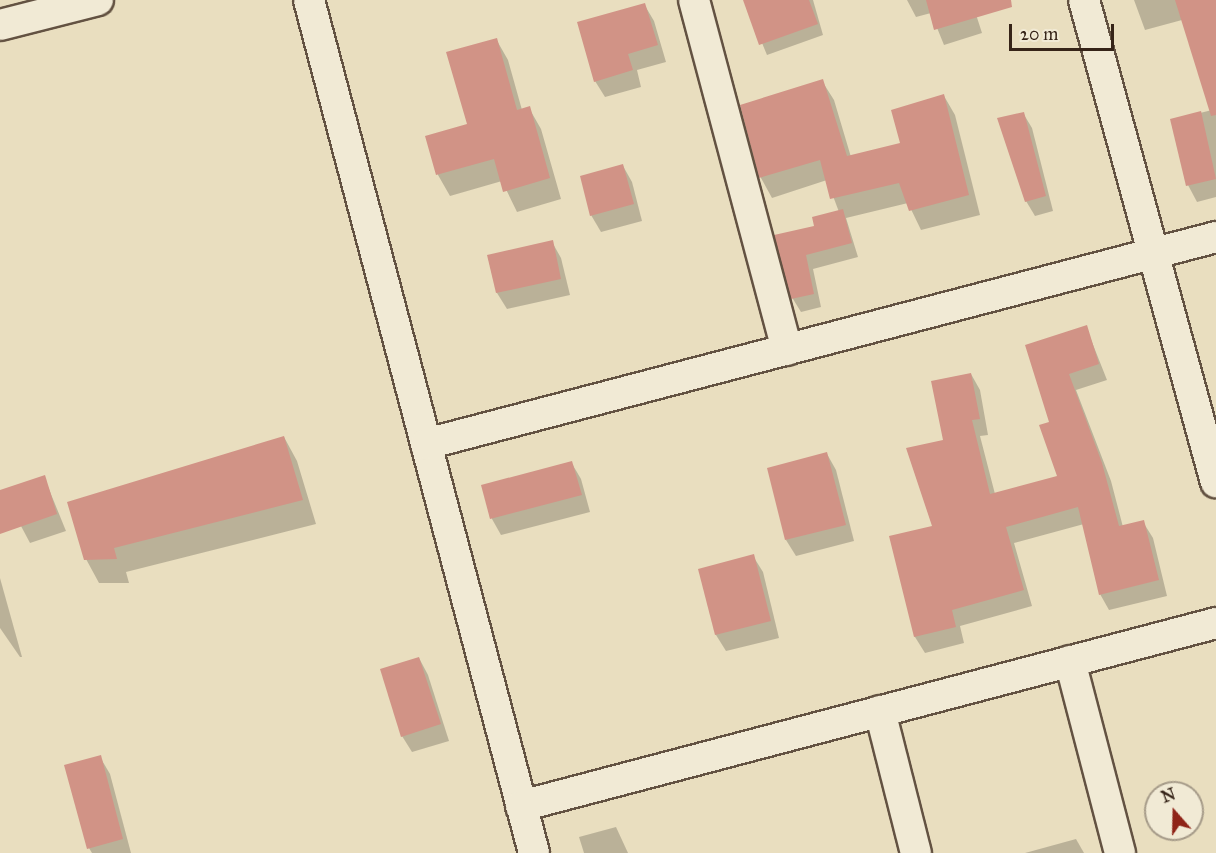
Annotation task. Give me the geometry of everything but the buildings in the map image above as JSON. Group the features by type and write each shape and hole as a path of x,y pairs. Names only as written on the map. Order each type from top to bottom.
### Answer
{"street":[{"path":"0,25 98,0"},
{"path":"309,0 534,853"},
{"path":"694,0 787,350"},
{"path":"1084,0 1216,482"},
{"path":"426,444 1216,237"},
{"path":"521,806 1216,623"},
{"path":"1070,661 1120,853"},
{"path":"880,711 916,853"}]}
